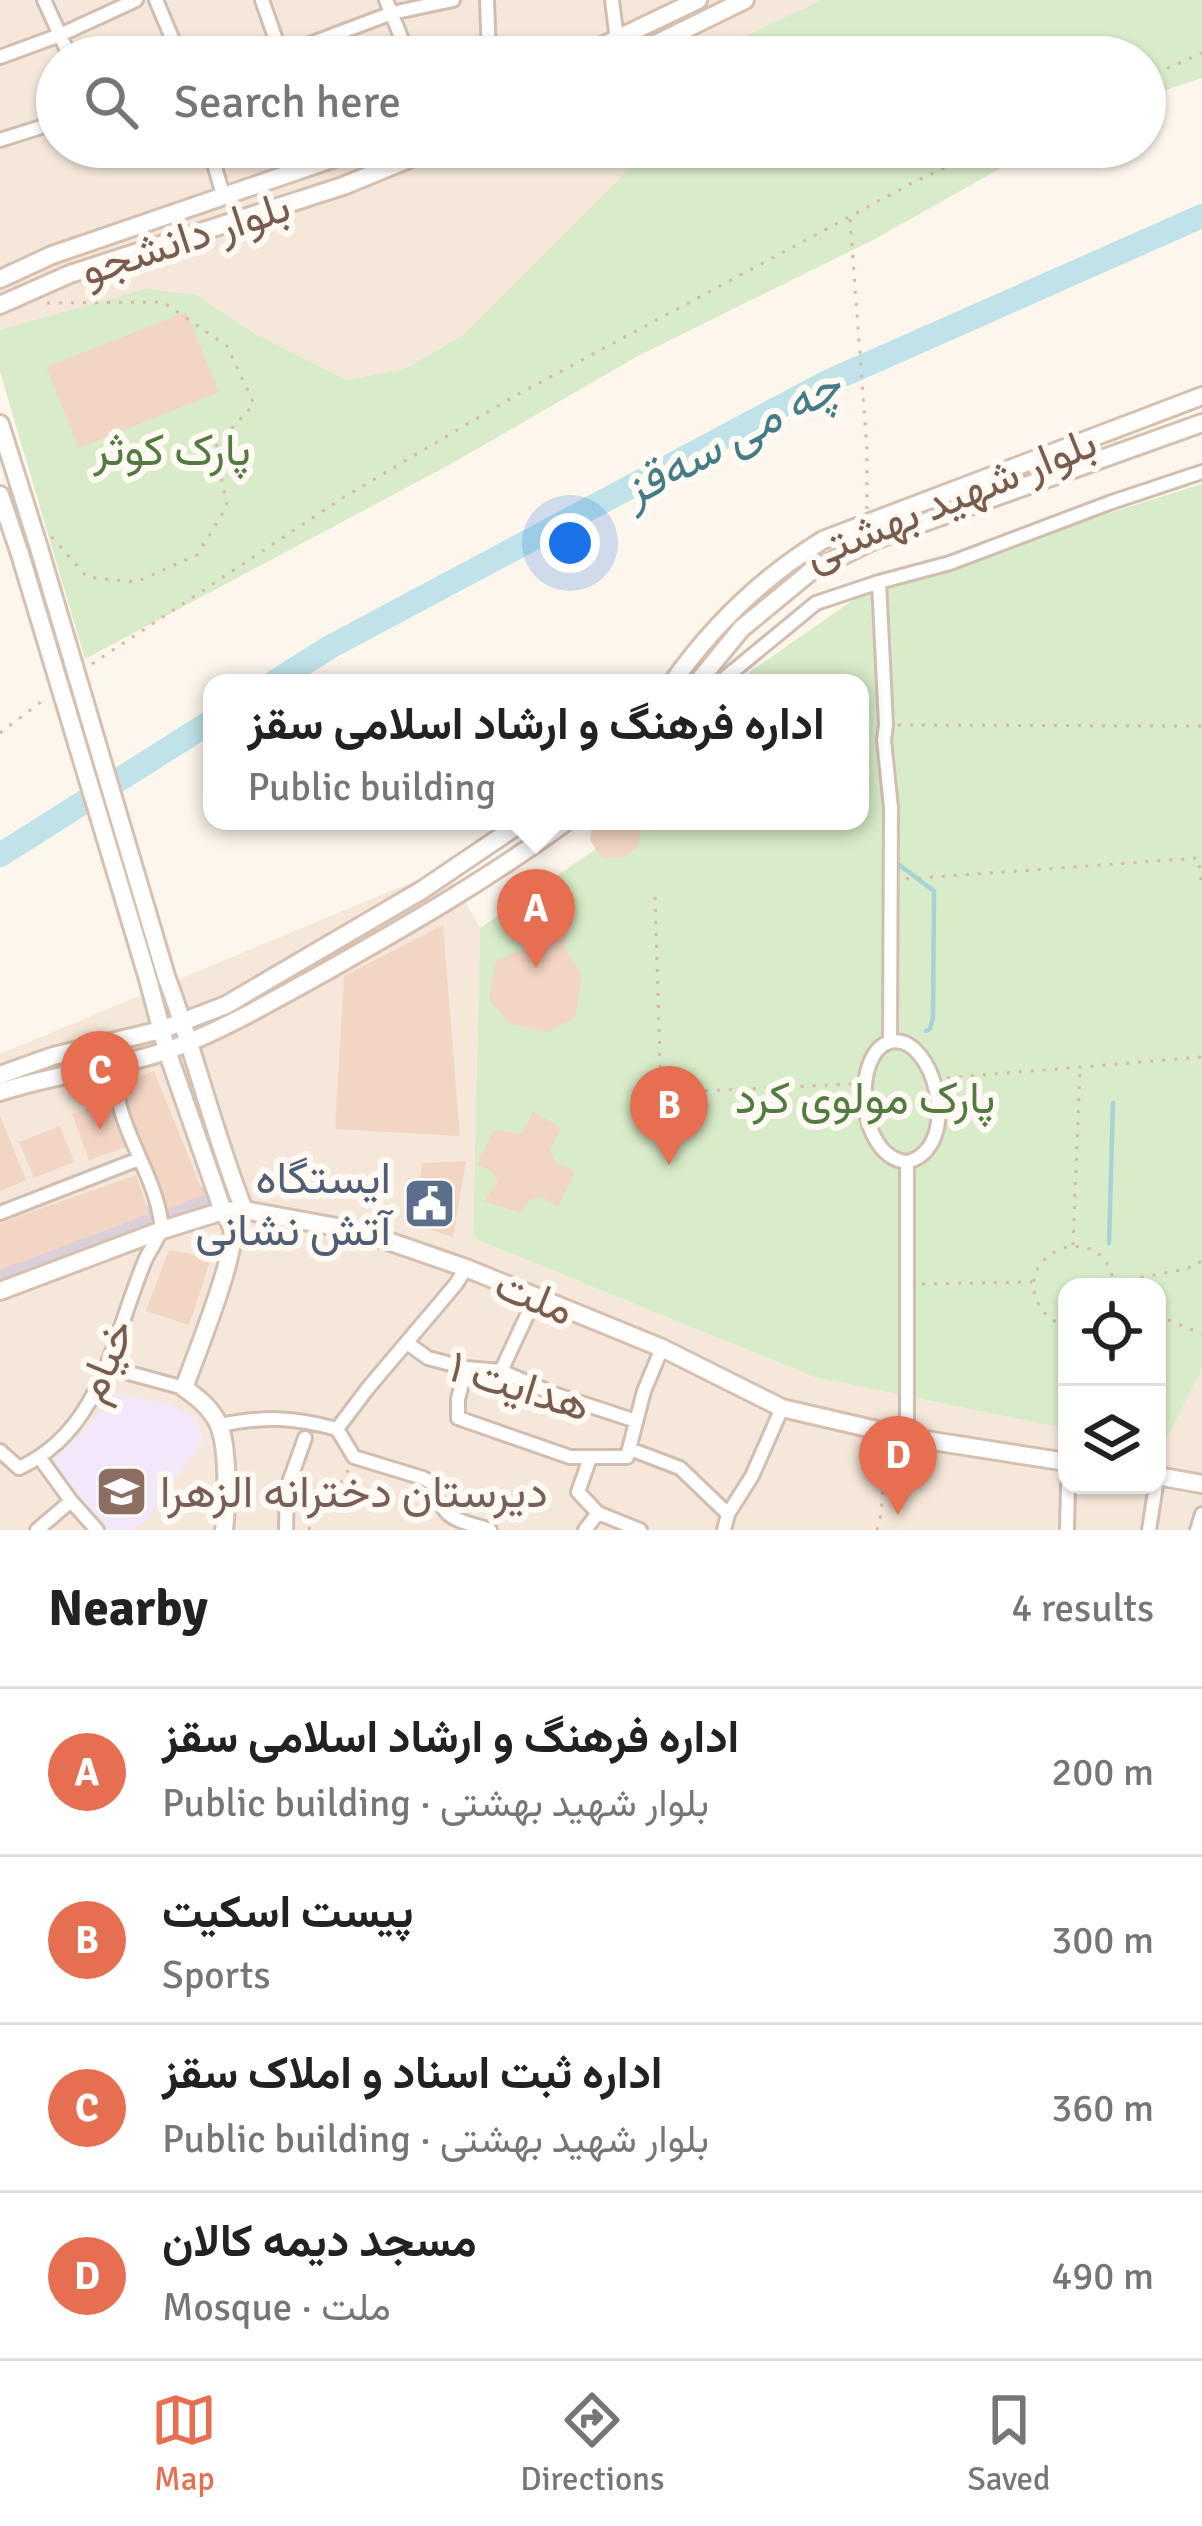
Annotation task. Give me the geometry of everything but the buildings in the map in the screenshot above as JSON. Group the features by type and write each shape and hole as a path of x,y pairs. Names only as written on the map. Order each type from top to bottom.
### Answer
{"main road":[{"path":"625,36 698,0"},
{"path":"672,36 746,0"},
{"name":"بلوار دانشجو","path":"0,280 52,255 224,198 290,168"},
{"name":"بلوار دانشجو","path":"0,304 70,274 387,168"},
{"name":"بلوار شهید بهشتی","path":"679,674 720,623 783,565 823,540 1202,396"},
{"name":"بلوار شهید بهشتی","path":"704,674 741,629 810,572 872,541 1202,423"},
{"path":"0,424 157,978 160,1030 232,1229 212,1311 184,1388 204,1402 220,1425 224,1530"},
{"path":"0,495 157,978 183,1021 244,1210"},
{"path":"0,1075 53,1056 160,1030 226,1005 422,890 511,830"},
{"path":"0,1092 62,1073 167,1051 233,1023 415,921 554,830"},
{"name":"ملت","path":"0,1292 162,1230 224,1211 244,1210 359,1231 466,1268 662,1348 782,1408 907,1437 1058,1461"},
{"path":"1166,1481 1202,1484"}],"street":[{"path":"44,0 60,35 136,0"},
{"path":"156,0 171,36"},
{"path":"262,0 273,36"},
{"path":"323,36 389,6 453,0"},
{"path":"487,0 488,36"},
{"path":"612,0 616,36"},
{"path":"389,6 401,36"},
{"path":"0,57 36,44"},
{"path":"0,140 36,129"},
{"path":"215,168 224,198"},
{"path":"730,674 816,604 950,562 1202,472"},
{"path":"879,582 891,808 890,1042"},
{"path":"900,1042 919,1054 934,1080 936,1135 926,1153 907,1162 886,1156 873,1139 866,1109 870,1058 884,1044 900,1042"},
{"path":"117,1065 114,1087 158,1204 162,1230"},
{"path":"0,1213 139,1159"},
{"path":"907,1162 907,1437"},
{"name":"خیام","path":"2,1457 19,1468 40,1458 82,1416 107,1367 145,1258 162,1230"},
{"path":"338,1429 466,1268"},
{"path":"501,1370 536,1297"},
{"name":"هدایت ۱","path":"407,1342 428,1358 466,1368 501,1370 554,1394 636,1421"},
{"path":"629,1453 644,1391 662,1348"},
{"path":"107,1367 184,1388"},
{"path":"466,1368 458,1418 570,1457 629,1453 680,1468 728,1514"},
{"path":"724,1530 782,1408"},
{"path":"220,1425 257,1417 301,1418 338,1429 354,1457 423,1478 437,1486 444,1513 490,1530"},
{"path":"286,1530 287,1488 305,1438"},
{"path":"40,1458 97,1530"},
{"path":"590,1458 578,1492 598,1513 640,1530"},
{"path":"1068,1494 1067,1528 1086,1530"},
{"path":"1150,1530 1155,1494"},
{"path":"37,1530 71,1501"},
{"path":"585,1530 598,1513"},
{"path":"1196,1530 1202,1514"}],"path":[{"path":"1166,69 1202,53"},
{"path":"84,670 344,497 513,398 944,168"},
{"path":"850,217 867,448 867,523"},
{"path":"37,543 51,533 87,577 136,582 196,556 227,506 215,447 254,404 227,346 164,302 48,303"},
{"path":"0,733 50,695"},
{"path":"886,725 1202,726"},
{"path":"890,880 1198,858 1202,886"},
{"path":"655,897 661,1093 865,1083"},
{"path":"934,1080 1202,1057"},
{"path":"1072,1246 1081,1066"},
{"path":"1058,1322 1047,1317 1034,1295 1042,1261 1072,1246 1096,1252 1106,1260 1112,1278"},
{"path":"1146,1278 1202,1261"},
{"path":"908,1284 1034,1282"},
{"path":"1166,1319 1202,1334"},
{"path":"877,1530 883,1489 907,1437"},
{"path":"309,1530 314,1505 340,1484 354,1457"}],"shaded area":[{"path":"0,0 865,0 828,36 36,36 36,168 690,168 418,415 172,293 0,331"},
{"path":"446,868 480,928 473,1238 814,1377 1058,1427 1058,1494 1166,1494 1166,1439 1202,1370 1202,1530 0,1530 0,1054"},
{"name":"دیرستان دخترانه الزهرا","path":"116,1393 169,1404 197,1418 204,1439 146,1521 131,1530 106,1530 52,1461"}],"green space":[{"path":"822,0 1202,0 1202,78 1166,90 1166,36 746,36"},
{"name":"پارک کوثر","path":"630,168 1001,168 877,238 638,356 449,465 85,659 0,372 0,330 146,289 196,295 255,334 347,380 405,369 462,336"},
{"name":"پارک مولوی کرد","path":"1202,484 1202,1370 1166,1439 1166,1278 1058,1278 1058,1427 814,1377 473,1238 480,928 624,830 869,830 869,674 747,674 879,582"}],"waterway":[{"name":"چە می سەقز","path":"287,674 825,383 1202,216"},
{"name":"چە می سەقز","path":"0,855 203,727"},
{"path":"894,861 934,891 933,1018 926,1031"},
{"path":"1109,1243 1113,1103"}],"taxiway":[{"path":"0,1278 220,1201"}],"place":[{"name":"اداره فرهنگ و ارشاد اسلامی سقز","path":"536,968"},
{"name":"اداره ثبت اسناد و املاک سقز","path":"100,1130"},
{"name":"پیست اسکیت","path":"669,1165"},
{"name":"ایستگاه آتش نشانی","path":"430,1203"},
{"name":"دیرستان دخترانه الزهرا","path":"121,1491"},
{"name":"مسجد دیمه کالان","path":"898,1515"}]}
